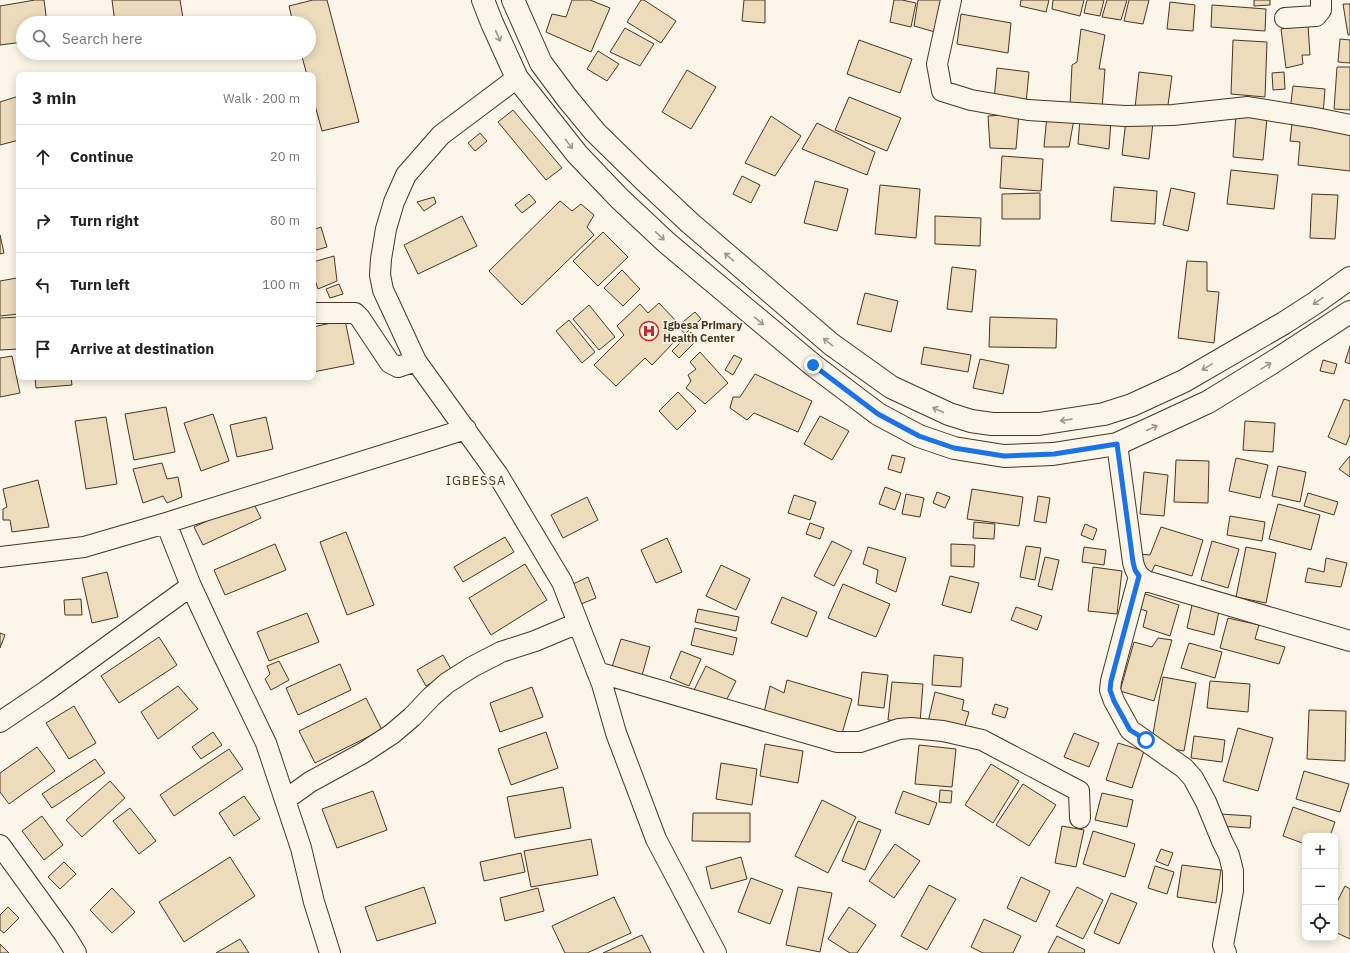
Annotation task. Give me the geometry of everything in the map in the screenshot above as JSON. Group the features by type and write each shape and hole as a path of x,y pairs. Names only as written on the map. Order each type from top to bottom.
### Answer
{"street":[{"path":"483,0 517,78 577,154 619,198 667,243 813,365 878,414 919,436 961,450 1004,456 1054,454 1117,444 1208,402 1350,312"},
{"path":"513,0 541,63 595,132 643,179 696,228 831,344 891,387 949,414 978,422 992,424 1039,424 1104,414 1132,405 1184,381 1284,323 1350,278"},
{"path":"951,0 937,64 942,92 971,100 1028,110 1125,116 1173,115 1248,107 1350,125"},
{"path":"1285,18 1316,16 1321,10 1321,0"},
{"path":"517,78 441,135 406,175 394,202 386,229 380,275 383,290 416,361 498,475 562,582 602,684 616,733 656,839 716,953"},
{"path":"316,313 355,313 360,318 390,363 398,367 416,361"},
{"path":"0,558 84,547 166,523 466,429"},
{"path":"1117,444 1133,562 1135,570 1139,576 1146,581 1350,641"},
{"path":"166,523 191,586 266,743 301,848 307,877 330,953"},
{"path":"1139,576 1111,681 1110,690 1114,701 1130,730 1184,768 1193,778 1206,802 1229,855 1233,871 1234,891 1223,945 1226,953"},
{"path":"0,722 46,691 191,586"},
{"path":"286,800 310,782 363,753 392,734 412,717 431,697 448,683 472,667 501,652 535,641 578,623"},
{"path":"597,672 837,742 860,742 899,729 911,728 943,730 982,740 1079,791 1080,818"},
{"path":"0,845 65,935 76,953"}],"building":[{"path":"35,0 44,0 46,16 16,16 16,43 0,45 0,6"},
{"path":"112,0 180,0 183,16 114,16"},
{"path":"313,0 327,0 359,122 322,131 316,109 316,72 306,72 303,60 316,60 316,16 291,16 289,6"},
{"path":"572,0 590,0 610,8 591,52 546,32 552,14 566,17"},
{"path":"641,0 644,0 676,21 661,43 627,22"},
{"path":"744,0 765,0 765,23 742,21"},
{"path":"894,0 916,3 911,27 890,22"},
{"path":"918,0 944,0 935,32 914,26"},
{"path":"1021,0 1049,0 1046,12 1020,6"},
{"path":"1053,0 1084,0 1080,16 1052,9"},
{"path":"1087,0 1104,0 1100,16 1084,13"},
{"path":"1107,0 1127,0 1121,20 1102,17"},
{"path":"1129,0 1149,0 1143,24 1124,21"},
{"path":"1254,0 1270,0 1270,5 1254,6"},
{"path":"1170,2 1195,5 1193,31 1167,29"},
{"path":"1343,4 1350,4 1350,35 1348,35"},
{"path":"1212,5 1266,9 1265,31 1211,27"},
{"path":"961,14 1011,23 1008,53 957,44"},
{"path":"1308,25 1310,55 1302,55 1303,64 1286,68 1281,29"},
{"path":"625,28 654,44 640,66 610,52"},
{"path":"1081,29 1105,35 1099,69 1105,69 1102,109 1070,105 1072,65 1077,62"},
{"path":"1340,39 1350,40 1350,63 1338,62"},
{"path":"859,40 912,59 900,93 847,74"},
{"path":"1233,40 1267,42 1265,97 1231,94"},
{"path":"598,51 619,64 607,81 587,69"},
{"path":"1337,67 1350,67 1350,110 1334,109"},
{"path":"997,68 1029,72 1026,103 994,100"},
{"path":"687,70 716,87 691,129 662,112"},
{"path":"1139,72 1172,76 1167,112 1135,108"},
{"path":"1284,72 1285,89 1273,90 1272,73"},
{"path":"1293,86 1325,89 1323,115 1290,110"},
{"path":"16,97 16,141 0,145 0,102"},
{"path":"849,97 901,118 887,151 835,130"},
{"path":"513,110 562,168 546,180 498,122"},
{"path":"1019,114 1016,149 990,148 988,116"},
{"path":"1236,114 1267,118 1263,160 1233,157"},
{"path":"1047,115 1074,119 1069,147 1044,147"},
{"path":"771,116 801,136 775,176 745,163"},
{"path":"1080,118 1111,120 1109,149 1078,144"},
{"path":"1126,120 1153,122 1149,159 1122,155"},
{"path":"817,123 875,152 867,175 802,149"},
{"path":"1292,124 1350,130 1350,171 1298,165 1300,142 1290,141"},
{"path":"480,133 487,141 475,151 468,143"},
{"path":"1002,156 1043,159 1041,191 1000,188"},
{"path":"1231,170 1278,175 1274,209 1227,204"},
{"path":"742,176 760,185 751,203 733,194"},
{"path":"815,181 848,189 837,231 804,223"},
{"path":"880,185 920,189 916,238 875,234"},
{"path":"1114,187 1157,191 1155,224 1111,221"},
{"path":"1171,188 1195,193 1188,231 1163,225"},
{"path":"1040,193 1040,219 1002,219 1002,194"},
{"path":"529,194 536,202 522,213 515,205"},
{"path":"1312,194 1338,195 1335,239 1310,238"},
{"path":"434,197 436,203 424,211 417,202"},
{"path":"560,201 572,211 581,204 594,215 587,227 594,235 522,305 489,271"},
{"path":"462,216 477,246 418,274 404,245"},
{"path":"935,216 981,218 980,246 935,244"},
{"path":"321,227 327,247 316,250 316,229"},
{"path":"603,232 628,257 598,286 573,261"},
{"path":"0,235 4,253 0,254"},
{"path":"334,256 337,281 318,289 316,283 316,261"},
{"path":"1187,261 1207,262 1207,291 1219,292 1214,343 1178,338"},
{"path":"952,267 976,270 972,312 947,309"},
{"path":"622,270 640,289 623,306 604,288"},
{"path":"16,278 16,314 0,316 0,281"},
{"path":"339,284 343,294 330,298 326,289"},
{"path":"865,293 898,301 891,332 857,324"},
{"path":"659,303 677,322 668,334 675,341 652,365 645,358 616,386 594,365 624,335 617,326 640,304 648,313"},
{"path":"589,305 615,337 599,350 573,319"},
{"path":"695,312 701,319 685,334 678,326"},
{"path":"16,317 16,349 0,350 0,318"},
{"path":"990,317 1057,319 1056,348 989,347"},
{"path":"345,320 354,364 316,371 316,326"},
{"path":"569,320 595,352 582,363 556,331"},
{"path":"691,332 698,339 679,358 672,351"},
{"path":"1350,346 1350,364 1345,362"},
{"path":"924,347 971,355 968,372 921,364"},
{"path":"700,352 728,383 705,404 686,388 691,381 688,375 696,369 690,362"},
{"path":"734,355 742,359 733,375 725,370"},
{"path":"12,356 20,393 0,397 0,358"},
{"path":"980,359 1009,365 1003,394 973,388"},
{"path":"1323,360 1337,364 1334,374 1320,371"},
{"path":"755,374 812,401 798,432 754,413 747,420 730,408 733,397 740,397"},
{"path":"35,380 71,380 72,385 36,388"},
{"path":"678,392 696,411 677,430 659,411"},
{"path":"1344,399 1350,401 1350,435 1346,445 1328,437"},
{"path":"166,407 175,452 134,460 125,414"},
{"path":"213,414 229,461 201,471 184,423"},
{"path":"820,416 849,431 832,460 804,444"},
{"path":"106,417 117,484 86,489 75,421"},
{"path":"266,417 273,449 237,457 230,425"},
{"path":"1245,421 1275,423 1273,452 1243,450"},
{"path":"892,455 905,458 901,473 888,469"},
{"path":"1350,456 1350,477 1339,469"},
{"path":"1236,458 1268,465 1260,498 1229,491"},
{"path":"1176,460 1209,461 1208,503 1174,502"},
{"path":"162,463 167,479 178,477 182,497 167,503 163,496 143,503 133,469"},
{"path":"1278,466 1306,472 1300,502 1272,496"},
{"path":"1144,472 1168,475 1164,516 1140,514"},
{"path":"38,480 49,527 12,532 10,520 3,520 3,509 7,507 3,489"},
{"path":"885,487 901,493 895,510 879,504"},
{"path":"972,489 1023,497 1019,526 967,519"},
{"path":"937,492 950,497 945,508 933,503"},
{"path":"1308,493 1338,502 1334,515 1304,506"},
{"path":"906,494 924,498 920,517 902,514"},
{"path":"794,495 816,502 810,520 788,513"},
{"path":"1038,496 1050,498 1046,523 1034,521"},
{"path":"587,497 598,520 563,538 551,515"},
{"path":"252,500 261,518 203,545 194,527"},
{"path":"1278,504 1320,515 1311,550 1269,539"},
{"path":"1230,516 1265,522 1262,541 1227,535"},
{"path":"974,522 995,524 994,539 973,538"},
{"path":"810,523 824,528 820,539 806,534"},
{"path":"1085,524 1097,529 1093,540 1081,535"},
{"path":"1161,527 1203,540 1192,576 1155,565 1150,575 1136,567 1139,554 1150,555"},
{"path":"346,532 374,605 347,615 320,542"},
{"path":"505,537 514,552 463,582 454,567"},
{"path":"667,538 682,572 656,583 641,550"},
{"path":"832,541 852,551 834,586 814,576"},
{"path":"1212,541 1239,549 1228,588 1201,580"},
{"path":"275,544 286,570 225,595 214,570"},
{"path":"951,544 975,545 974,567 951,566"},
{"path":"1026,546 1041,548 1035,580 1020,577"},
{"path":"868,547 906,558 896,592 876,583 878,570 863,564"},
{"path":"1084,547 1106,550 1104,565 1082,562"},
{"path":"1246,547 1276,553 1266,603 1236,597"},
{"path":"1045,557 1059,560 1052,590 1038,586"},
{"path":"1326,558 1347,563 1341,587 1305,582 1308,568 1324,572"},
{"path":"525,564 547,600 491,635 469,598"},
{"path":"721,565 750,579 736,610 706,596"},
{"path":"1093,567 1122,571 1117,614 1088,611"},
{"path":"107,572 118,617 92,623 82,578"},
{"path":"950,576 979,583 971,613 942,605"},
{"path":"588,577 596,598 581,604 573,584"},
{"path":"843,584 890,604 876,637 828,618"},
{"path":"1139,592 1179,605 1170,636 1143,627 1147,611 1136,608"},
{"path":"782,597 817,612 807,637 771,623"},
{"path":"81,599 82,615 65,615 64,600"},
{"path":"1192,605 1219,611 1214,635 1187,628"},
{"path":"1016,607 1042,616 1037,630 1011,620"},
{"path":"698,609 739,617 736,631 695,622"},
{"path":"307,613 319,642 269,661 257,632"},
{"path":"1228,618 1259,625 1255,639 1285,647 1279,664 1220,648"},
{"path":"695,628 737,638 733,655 691,645"},
{"path":"0,633 5,635 0,648"},
{"path":"159,637 177,665 119,703 101,676"},
{"path":"1158,638 1172,640 1154,701 1120,691 1134,642 1152,647"},
{"path":"621,639 650,647 641,679 611,670"},
{"path":"1189,643 1222,652 1215,678 1181,668"},
{"path":"681,651 701,659 689,686 670,678"},
{"path":"443,655 452,671 426,686 417,670"},
{"path":"934,655 963,658 961,687 932,685"},
{"path":"279,661 289,680 271,690 265,679 270,674 267,666"},
{"path":"340,664 351,690 298,715 286,688"},
{"path":"706,666 736,681 724,705 694,690"},
{"path":"862,672 888,675 884,708 858,705"},
{"path":"1163,677 1196,683 1184,751 1151,745"},
{"path":"787,680 852,699 841,737 764,713 770,686 784,693"},
{"path":"1210,681 1250,684 1248,712 1207,708"},
{"path":"892,682 923,684 920,723 888,720"},
{"path":"178,686 198,709 158,739 141,712"},
{"path":"532,687 543,717 500,732 490,703"},
{"path":"935,692 964,700 962,710 969,712 963,732 928,722"},
{"path":"366,698 382,730 315,763 299,731"},
{"path":"995,704 1008,708 1005,718 992,714"},
{"path":"74,706 96,743 69,759 46,723"},
{"path":"1309,710 1346,711 1345,761 1307,759"},
{"path":"1238,728 1273,738 1258,791 1223,781"},
{"path":"213,732 222,745 201,759 192,747"},
{"path":"546,732 558,768 511,785 498,749"},
{"path":"1074,733 1099,743 1089,767 1064,757"},
{"path":"1194,736 1225,740 1222,762 1191,758"},
{"path":"1118,743 1144,751 1132,788 1106,780"},
{"path":"765,744 803,751 798,783 760,776"},
{"path":"919,745 956,749 952,787 915,784"},
{"path":"37,747 55,771 9,804 0,792 0,773"},
{"path":"229,749 243,769 174,816 160,795"},
{"path":"95,759 105,773 52,808 42,794"},
{"path":"721,763 757,769 752,805 716,799"},
{"path":"991,764 1019,781 993,823 965,805"},
{"path":"1304,771 1349,784 1340,812 1296,799"},
{"path":"110,781 125,798 82,837 66,820"},
{"path":"1023,784 1056,805 1029,846 996,825"},
{"path":"563,787 571,828 515,838 507,797"},
{"path":"940,790 952,791 951,803 939,802"},
{"path":"373,791 387,830 337,848 322,809"},
{"path":"903,791 937,803 929,825 895,813"},
{"path":"1102,793 1133,800 1127,827 1095,820"},
{"path":"244,796 260,819 234,836 219,813"},
{"path":"822,800 856,817 828,873 795,856"},
{"path":"1293,807 1335,822 1331,833 1302,833 1302,843 1283,836"},
{"path":"130,808 156,841 139,854 113,821"},
{"path":"693,813 750,813 750,842 692,841"},
{"path":"1220,814 1251,816 1250,828 1219,826"},
{"path":"42,816 63,845 44,860 22,831"},
{"path":"858,821 881,830 865,870 842,861"},
{"path":"1062,826 1084,830 1076,867 1055,863"},
{"path":"1093,831 1135,844 1125,877 1083,864"},
{"path":"591,839 598,875 531,887 524,851"},
{"path":"895,844 920,861 894,898 869,881"},
{"path":"1161,849 1173,853 1168,866 1156,861"},
{"path":"521,853 525,872 484,881 480,862"},
{"path":"230,857 255,896 184,942 159,902"},
{"path":"741,857 747,879 711,889 706,867"},
{"path":"64,862 76,874 60,889 48,877"},
{"path":"1182,865 1221,870 1216,903 1177,897"},
{"path":"1155,866 1174,872 1167,894 1148,888"},
{"path":"1021,877 1050,891 1036,922 1007,908"},
{"path":"751,878 783,890 770,924 738,912"},
{"path":"929,885 956,899 927,950 901,936"},
{"path":"1345,886 1350,889 1350,939 1338,933 1338,900"},
{"path":"424,887 436,923 377,941 365,907"},
{"path":"798,887 832,893 820,952 786,945"},
{"path":"1077,887 1103,900 1083,939 1056,926"},
{"path":"112,888 135,912 112,933 90,910"},
{"path":"538,888 544,911 505,921 500,898"},
{"path":"1111,893 1137,903 1119,944 1094,933"},
{"path":"614,897 631,933 587,953 565,953 552,926"},
{"path":"8,907 19,918 4,933 0,930 0,915"},
{"path":"849,907 876,925 857,953 850,953 828,939"},
{"path":"984,919 1021,936 1013,953 983,953 971,947"},
{"path":"642,935 651,953 603,953"},
{"path":"1057,936 1085,950 1084,953 1048,953"},
{"path":"240,939 249,953 216,953"},
{"path":"0,944 9,953 0,953"}],"place":[{"name":"Igbesa Primary Health Center","path":"649,331"}],"district":[{"name":"IGBESSA","path":"476,480"}],"route":[{"path":"813,365 878,414 919,436 954,448 977,453 1004,456 1054,454 1117,444 1133,562 1135,570 1139,576 1111,681 1110,690 1114,701 1130,730 1146,740"}]}
